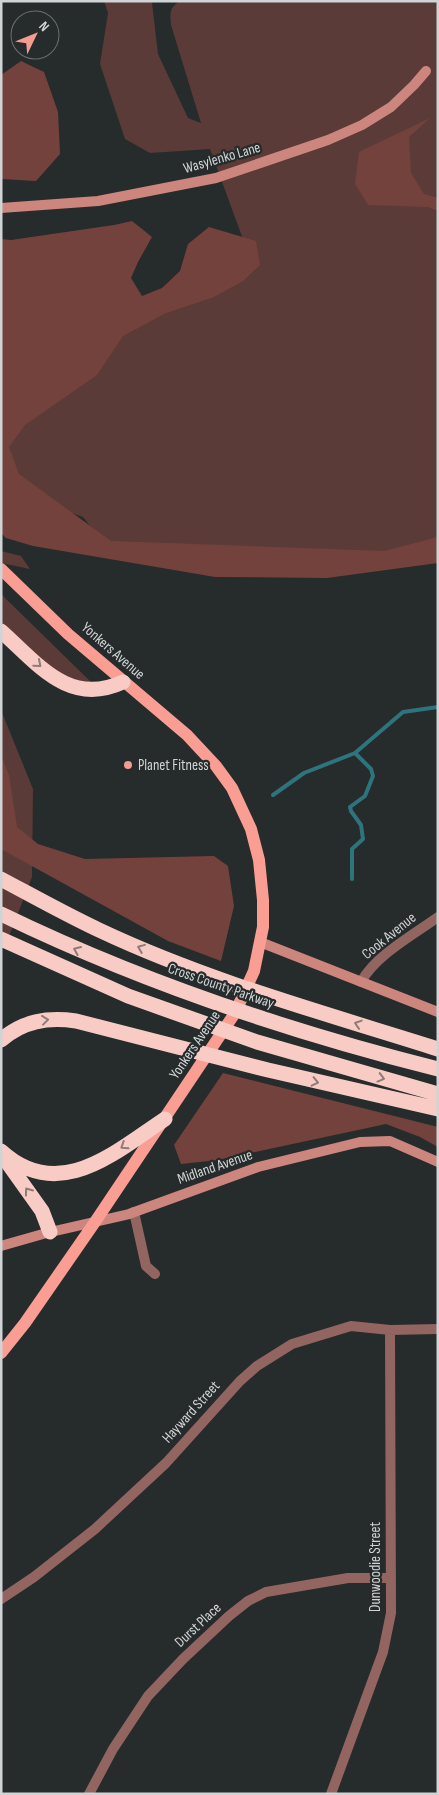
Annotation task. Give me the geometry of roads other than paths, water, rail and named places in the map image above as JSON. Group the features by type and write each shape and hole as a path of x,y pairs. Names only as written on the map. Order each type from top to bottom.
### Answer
{"highway":[{"path":"1,631 48,673 65,685 97,690 115,686 122,682"},
{"path":"1,879 100,930 213,976 438,1049"},
{"name":"Cross County Parkway","path":"1,914 133,973 197,997 358,1048 438,1069"},
{"path":"1,939 106,986 257,1042 438,1094"},
{"path":"1,1040 21,1026 31,1022 52,1019 88,1024 242,1064 438,1109"},
{"path":"1,1153 28,1168 46,1173 67,1174 99,1162 165,1119"},
{"path":"1,1153 42,1211 50,1232"}],"main road":[{"name":"Yonkers Avenue","path":"1,569 51,619 122,682 176,726 216,766 239,801 256,844 262,875 264,900 260,942 254,970 235,1013 95,1222 25,1323 1,1353"}],"street":[{"name":"Wasylenko Lane","path":"1,208 98,201 216,178 328,140 362,125 391,107 426,71"},
{"name":"Cook Avenue","path":"361,982 377,962 438,916"},
{"path":"260,942 438,1012"},
{"name":"Midland Avenue","path":"1,1246 134,1212 258,1167 360,1142 390,1141 438,1162"},
{"path":"134,1212 146,1266 155,1274"},
{"name":"Hayward Street","path":"1,1600 95,1530 166,1463 240,1381 258,1366 292,1344 351,1326 390,1330 438,1329"},
{"name":"Dunwoodie Street","path":"331,1794 384,1652 391,1613 390,1330"},
{"name":"Durst Place","path":"89,1794 113,1750 148,1696 183,1659 248,1601 266,1592 348,1578 390,1578"}],"waterway":[{"path":"273,795 304,773 355,753 403,712 438,707"},
{"path":"352,879 352,849 363,839 361,825 350,807 365,796 373,776 371,769 355,753"}],"place":[{"name":"Planet Fitness","path":"128,765"}]}
